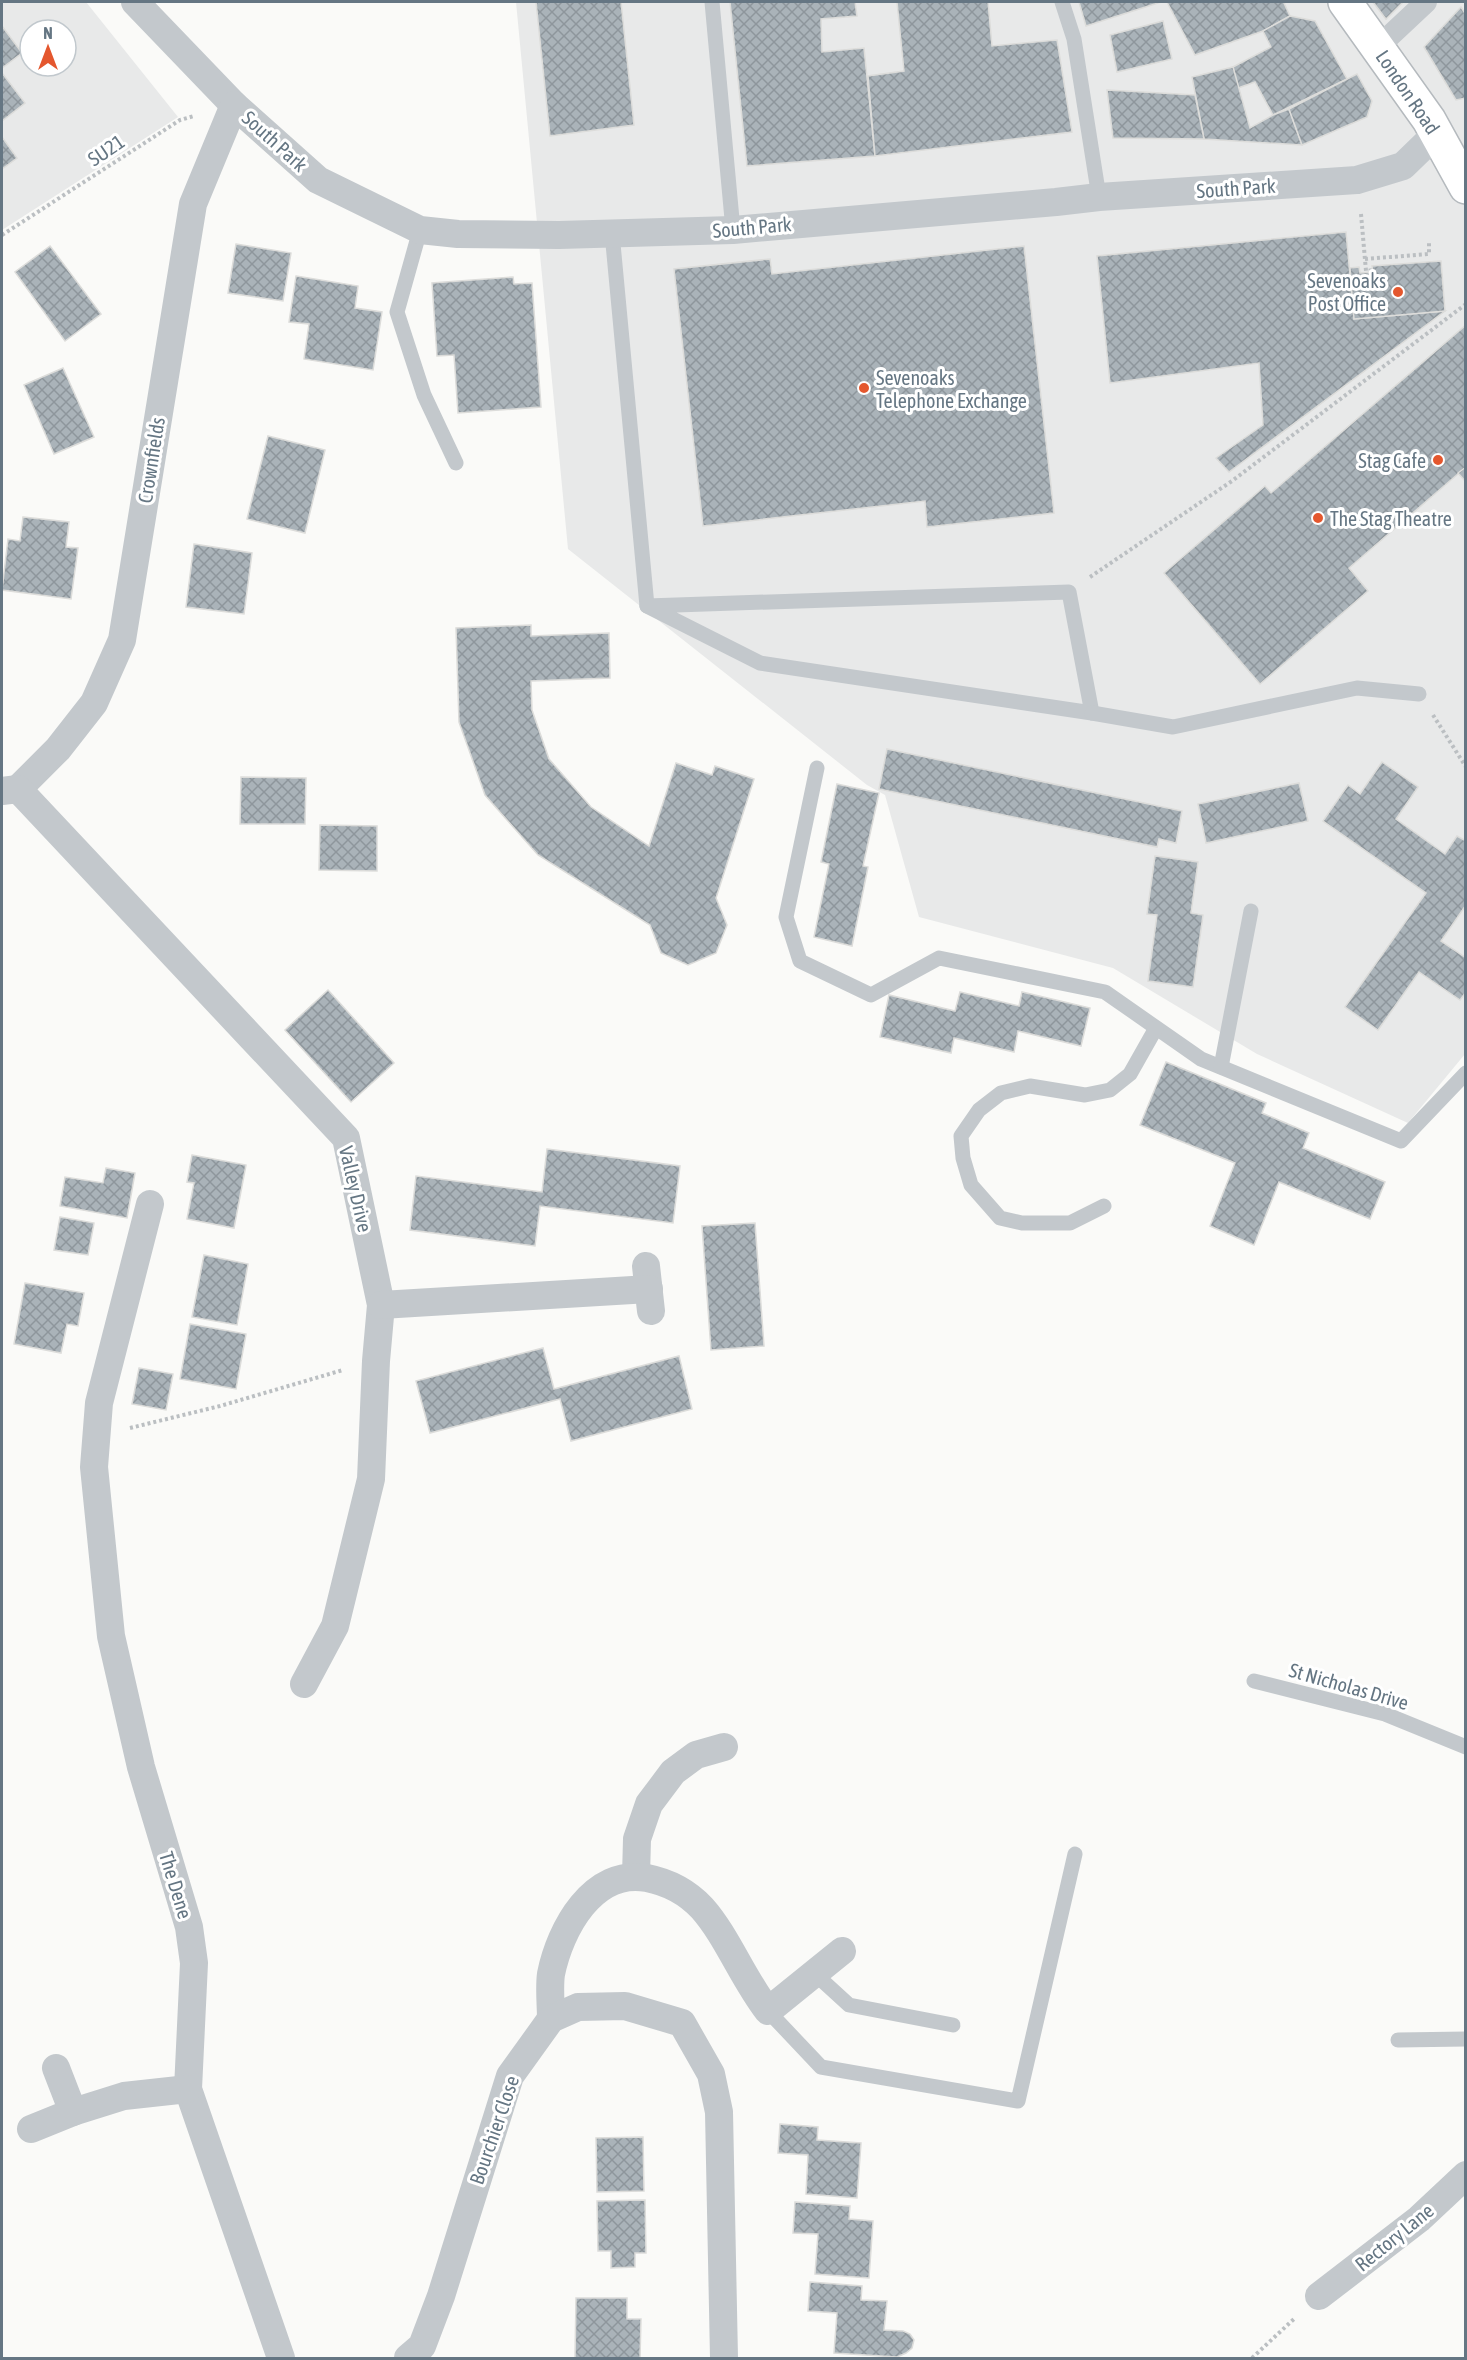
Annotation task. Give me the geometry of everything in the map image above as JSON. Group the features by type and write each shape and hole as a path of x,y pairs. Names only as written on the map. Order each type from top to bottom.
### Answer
{"main road":[{"name":"London Road","path":"1345,2 1436,134 1466,187"}],"street":[{"name":"South Park","path":"135,2 234,105 318,180 420,230 559,235 733,230 1099,197 1357,180 1403,166 1436,134"},
{"path":"1378,47 1426,2"},
{"name":"Crownfields","path":"10,790 57,749 94,703 122,640 193,204 234,105"},
{"name":"Valley Drive","path":"10,790 346,1138 381,1305 371,1479 334,1626 304,1684"},
{"name":"The Dene","path":"150,1204 99,1403 96,1436 94,1467 111,1636 141,1767 189,1927 194,1963 188,2090 281,2358"},
{"path":"381,1305 649,1289"},
{"path":"636,1876 637,1839 649,1804 673,1772 696,1755 724,1747"},
{"path":"724,2358 719,2112 711,2074 682,2023 626,2006 578,2007 551,2019 551,1975 566,1930 586,1898 610,1882 636,1876 664,1881 687,1895 701,1908 716,1928 751,1990 768,2011 842,1951"},
{"name":"Bourchier Close","path":"408,2358 422,2346 441,2296 510,2076 551,2019"},
{"path":"56,2068 73,2112"},
{"path":"31,2129 73,2112 124,2096 188,2090"},
{"name":"Rectory Lane","path":"1319,2296 1419,2219 1466,2175"}],"lane":[{"path":"712,2 733,230"},
{"path":"1062,2 1074,39 1099,197"},
{"path":"420,230 398,312 424,395 456,463"},
{"path":"612,233 647,606"},
{"path":"647,606 1069,592 1092,713"},
{"path":"647,606 760,663 1173,727 1357,688 1419,694"},
{"path":"817,768 786,917 800,961 871,995 939,958 1105,992 1201,1059 1401,1141 1466,1073"},
{"path":"1221,1067 1251,911"},
{"path":"1104,1206 1070,1223 1022,1223 1000,1218 971,1185 963,1158 962,1136 978,1110 1001,1093 1030,1086 1085,1095 1110,1090 1130,1074 1156,1028"},
{"name":"St Nicholas Drive","path":"1254,1681 1385,1714 1466,1747"},
{"path":"768,2011 821,2067 1018,2102 1075,1854"},
{"path":"814,1973 849,2005 953,2025"},
{"path":"1398,2040 1466,2039"}],"path":[{"name":"SU21","path":"2,236 180,120 234,105"},
{"path":"1357,180 1366,271 1373,270"},
{"path":"1365,259 1429,254 1428,243"},
{"path":"1069,592 1232,481 1466,304"},
{"path":"1419,694 1466,767"},
{"path":"96,1436 220,1406 376,1361"},
{"path":"1252,2358 1319,2296"}],"shaded area":[{"path":"2,2 86,2 178,117 2,230"},
{"path":"516,2 1465,2 1465,1054 1408,1123 1257,1054 1113,968 919,917 885,795 867,785 568,549"}],"building":[{"path":"536,2 621,2 634,125 550,136"},
{"path":"730,2 855,2 857,16 821,19 822,52 864,48 875,156 747,166"},
{"path":"897,2 988,2 992,46 1057,40 1072,132 875,156 868,76 904,71"},
{"path":"1079,2 1161,2 1086,26"},
{"path":"1167,2 1286,2 1284,3 1290,16 1263,31 1195,55"},
{"path":"1373,2 1403,2 1386,19"},
{"path":"1461,7 1466,15 1466,98 1456,100 1424,47"},
{"path":"1290,16 1315,21 1347,79 1273,115 1255,82 1238,88 1233,67 1271,47 1263,31"},
{"path":"1163,21 1172,59 1117,72 1110,35"},
{"path":"2,26 18,48 18,56 2,68"},
{"path":"1233,67 1250,128 1289,109 1302,145 1204,139 1192,77"},
{"path":"2,73 25,103 2,121"},
{"path":"1357,74 1372,101 1367,117 1302,145 1289,109"},
{"path":"1107,90 1195,95 1204,139 1113,138"},
{"path":"2,137 17,158 2,169"},
{"path":"1346,232 1354,319 1445,311 1229,472 1216,458 1263,425 1259,363 1110,383 1097,256"},
{"path":"236,244 291,253 283,301 228,293"},
{"path":"50,246 101,314 65,341 15,272"},
{"name":"Sevenoaks Telephone Exchange","path":"1024,246 1054,513 927,527 925,501 703,526 674,269 770,259 772,274"},
{"name":"Sevenoaks Post Office","path":"1441,261 1445,311 1354,319 1350,268 1359,267 1360,273 1373,272 1372,266"},
{"path":"296,276 358,286 355,308 382,312 373,370 304,359 309,324 289,322"},
{"path":"513,277 514,284 532,283 541,407 458,413 454,355 437,356 432,283"},
{"name":"The Stag Theatre","path":"1466,325 1466,467 1349,568 1368,591 1260,684 1164,573 1265,486 1271,493"},
{"path":"63,368 94,437 54,454 24,385"},
{"path":"268,436 325,450 305,533 247,519"},
{"path":"1466,467 1466,482 1458,473"},
{"path":"23,517 69,522 66,547 78,548 71,599 2,590 8,539 20,541"},
{"path":"194,544 252,553 244,614 186,607"},
{"path":"531,625 531,636 609,633 610,678 531,681 532,710 549,759 591,807 649,846 676,763 712,775 715,766 754,779 716,898 727,925 716,953 688,965 661,953 650,925 538,855 485,795 459,722 456,628"},
{"path":"887,749 1182,811 1176,843 1159,839 1157,847 879,789"},
{"path":"1382,762 1418,787 1396,819 1445,854 1457,836 1466,841 1466,905 1441,941 1466,958 1466,992 1460,1000 1419,972 1378,1030 1345,1007 1426,893 1323,821 1348,785 1360,794"},
{"path":"241,777 306,778 305,824 240,824"},
{"path":"1299,783 1308,821 1206,843 1198,804"},
{"path":"837,784 879,793 863,866 868,867 852,946 814,937 829,864 821,862"},
{"path":"320,825 377,826 377,871 319,870"},
{"path":"1155,856 1198,862 1191,913 1203,915 1193,987 1148,981 1157,915 1147,914"},
{"path":"328,990 394,1063 351,1102 285,1030"},
{"path":"960,992 1019,1006 1022,992 1090,1008 1081,1046 1018,1031 1014,1052 954,1038 951,1053 880,1037 889,995 955,1011"},
{"path":"1166,1062 1266,1103 1262,1113 1309,1133 1303,1148 1385,1182 1370,1219 1279,1182 1254,1245 1210,1226 1235,1163 1140,1125"},
{"path":"547,1149 680,1166 673,1223 540,1206 535,1246 410,1230 416,1176 542,1192"},
{"path":"192,1155 246,1165 234,1228 187,1219 194,1183 187,1182"},
{"path":"106,1168 135,1173 127,1218 60,1206 65,1177 103,1183"},
{"path":"60,1217 94,1223 88,1255 54,1250"},
{"path":"755,1223 764,1346 711,1350 702,1226"},
{"path":"204,1255 248,1264 237,1325 192,1317"},
{"path":"25,1283 84,1293 78,1326 67,1324 61,1353 14,1344"},
{"path":"190,1324 246,1334 236,1389 180,1379"},
{"path":"543,1348 554,1389 679,1356 692,1409 571,1441 560,1399 430,1433 416,1381"},
{"path":"139,1368 173,1374 166,1410 132,1404"},
{"path":"780,2124 818,2127 817,2140 861,2143 857,2198 806,2194 808,2155 778,2153"},
{"path":"643,2137 644,2191 597,2192 596,2138"},
{"path":"645,2200 646,2253 635,2253 635,2267 611,2268 611,2251 598,2251 597,2201"},
{"path":"795,2202 850,2206 849,2219 873,2221 869,2278 815,2274 818,2234 793,2233"},
{"path":"810,2282 862,2286 861,2300 887,2301 884,2330 903,2331 910,2334 914,2340 912,2348 897,2357 834,2353 837,2313 808,2311"},
{"path":"576,2298 627,2298 627,2319 641,2319 640,2358 575,2358"}],"place":[{"name":"Sevenoaks Post Office","path":"1398,292"},
{"name":"Sevenoaks Telephone Exchange","path":"864,388"},
{"name":"Stag Cafe","path":"1438,460"},
{"name":"The Stag Theatre","path":"1318,518"}]}
